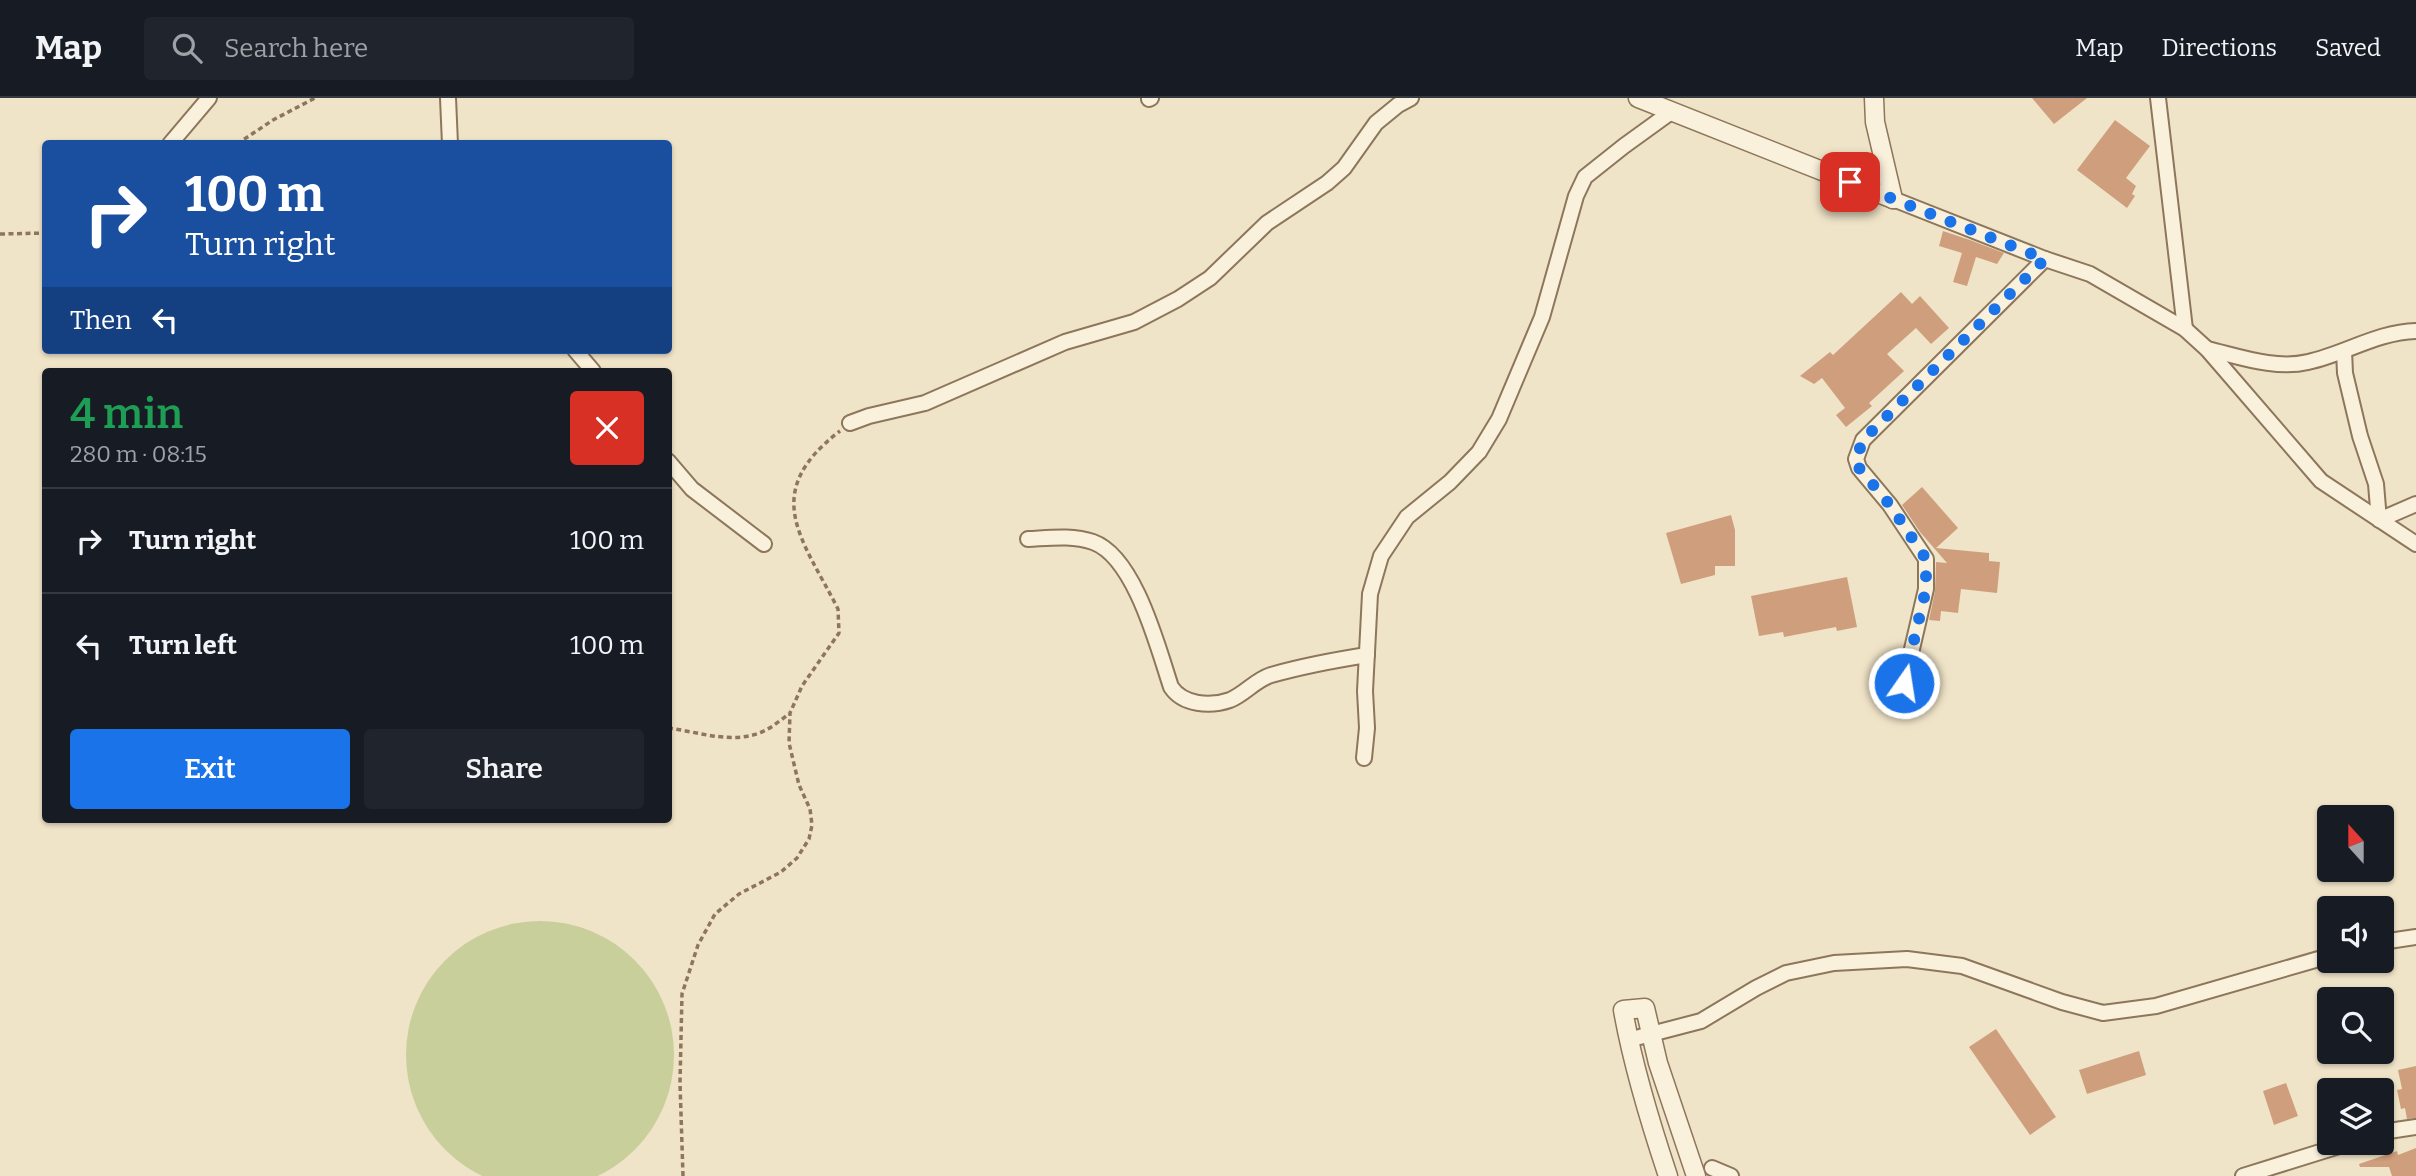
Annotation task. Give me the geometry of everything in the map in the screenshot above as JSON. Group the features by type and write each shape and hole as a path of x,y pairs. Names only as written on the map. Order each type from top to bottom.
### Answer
{"street":[{"path":"173,140 209,98"},
{"path":"448,98 450,140"},
{"path":"850,423 869,415 925,403 1065,342 1134,322 1178,299 1210,278 1267,223 1327,183 1344,168 1376,123 1411,98"},
{"path":"1638,98 2045,259 2090,274 2185,328 2207,349 2320,481 2416,544"},
{"path":"1874,98 1875,122 1893,199"},
{"path":"2158,98 2185,328"},
{"path":"1364,758 1370,594 1381,556 1407,517 1450,482 1479,452 1499,419 1542,317 1580,186 1594,169 1671,112"},
{"path":"1904,683 1926,589 1926,559 1890,505 1859,468 1856,459 1858,450 1863,440 2045,259"},
{"path":"2207,349 2277,365 2305,363 2344,351 2373,338 2396,332 2416,331"},
{"path":"2344,351 2345,373 2360,436 2376,484 2379,520"},
{"path":"578,354 590,368"},
{"path":"672,466 692,489 764,544"},
{"path":"2379,520 2416,505"},
{"path":"1028,538 1072,537 1094,542 1110,552 1142,601 1171,687 1184,700 1215,704 1231,700 1268,676 1321,662 1367,654"},
{"path":"2394,940 2416,937"},
{"path":"1628,1040 1701,1021 1786,973 1834,963 1907,959 1962,966 2063,1002 2103,1013 2157,1006 2317,959"},
{"path":"1668,1176 1649,1119 1623,1010 1645,1008 1658,1063 1704,1172 1731,1176"},
{"path":"2394,1130 2416,1127"},
{"path":"2243,1176 2271,1172 2317,1155"}],"path":[{"path":"243,140 273,120 315,98"},
{"path":"0,234 42,233"},
{"path":"684,1176 680,1083 682,994 698,945 715,914 739,894 781,872 797,858 809,839 812,825 810,809 799,785 789,743 790,713 802,686 839,633 840,618 838,609 797,530 794,511 795,487 802,469 850,423"},
{"path":"672,729 718,737 744,736 765,730 790,713"}],"green space":[{"path":"540,921 591,931 635,960 664,1004 673,1042 671,1081 658,1118 635,1150 595,1177 485,1177 455,1159 436,1140 416,1106 406,1055 416,1004 445,960 489,931"}],"building":[{"path":"2032,98 2087,98 2054,124"},
{"path":"2115,120 2150,146 2126,178 2136,186 2132,194 2135,196 2127,208 2077,170"},
{"path":"1943,231 2004,253 1997,264 1976,257 1967,286 1953,282 1962,253 1939,246"},
{"path":"1901,292 1912,304 1920,296 1949,328 1931,344 1916,328 1887,354 1904,371 1869,403 1872,406 1846,427 1836,415 1845,408 1822,378 1814,384 1800,376 1830,352 1833,355"},
{"path":"1922,487 1958,528 1936,548 1989,553 1989,561 2000,562 1997,593 1961,589 1958,613 1941,611 1940,621 1929,620 1935,591 1936,562 1947,563 1920,532 1902,505"},
{"path":"1731,515 1735,530 1735,566 1715,566 1715,575 1681,584 1666,533"},
{"path":"1847,577 1857,627 1837,631 1836,627 1784,637 1783,632 1759,636 1751,596"},
{"path":"1996,1029 2056,1117 2030,1135 1969,1047"},
{"path":"2139,1051 2146,1075 2087,1094 2079,1070"},
{"path":"2416,1066 2416,1118 2407,1119 2405,1108 2401,1109 2397,1090 2402,1089 2398,1070"},
{"path":"2286,1083 2298,1116 2274,1125 2263,1091"},
{"path":"2416,1148 2416,1176 2392,1176 2389,1167 2360,1167 2359,1164 2385,1155 2394,1155 2397,1151 2398,1155"}],"route":[{"path":"1850,182 2045,259 1863,440 1858,450 1856,459 1859,468 1890,505 1926,559 1926,589 1904,683"}]}
